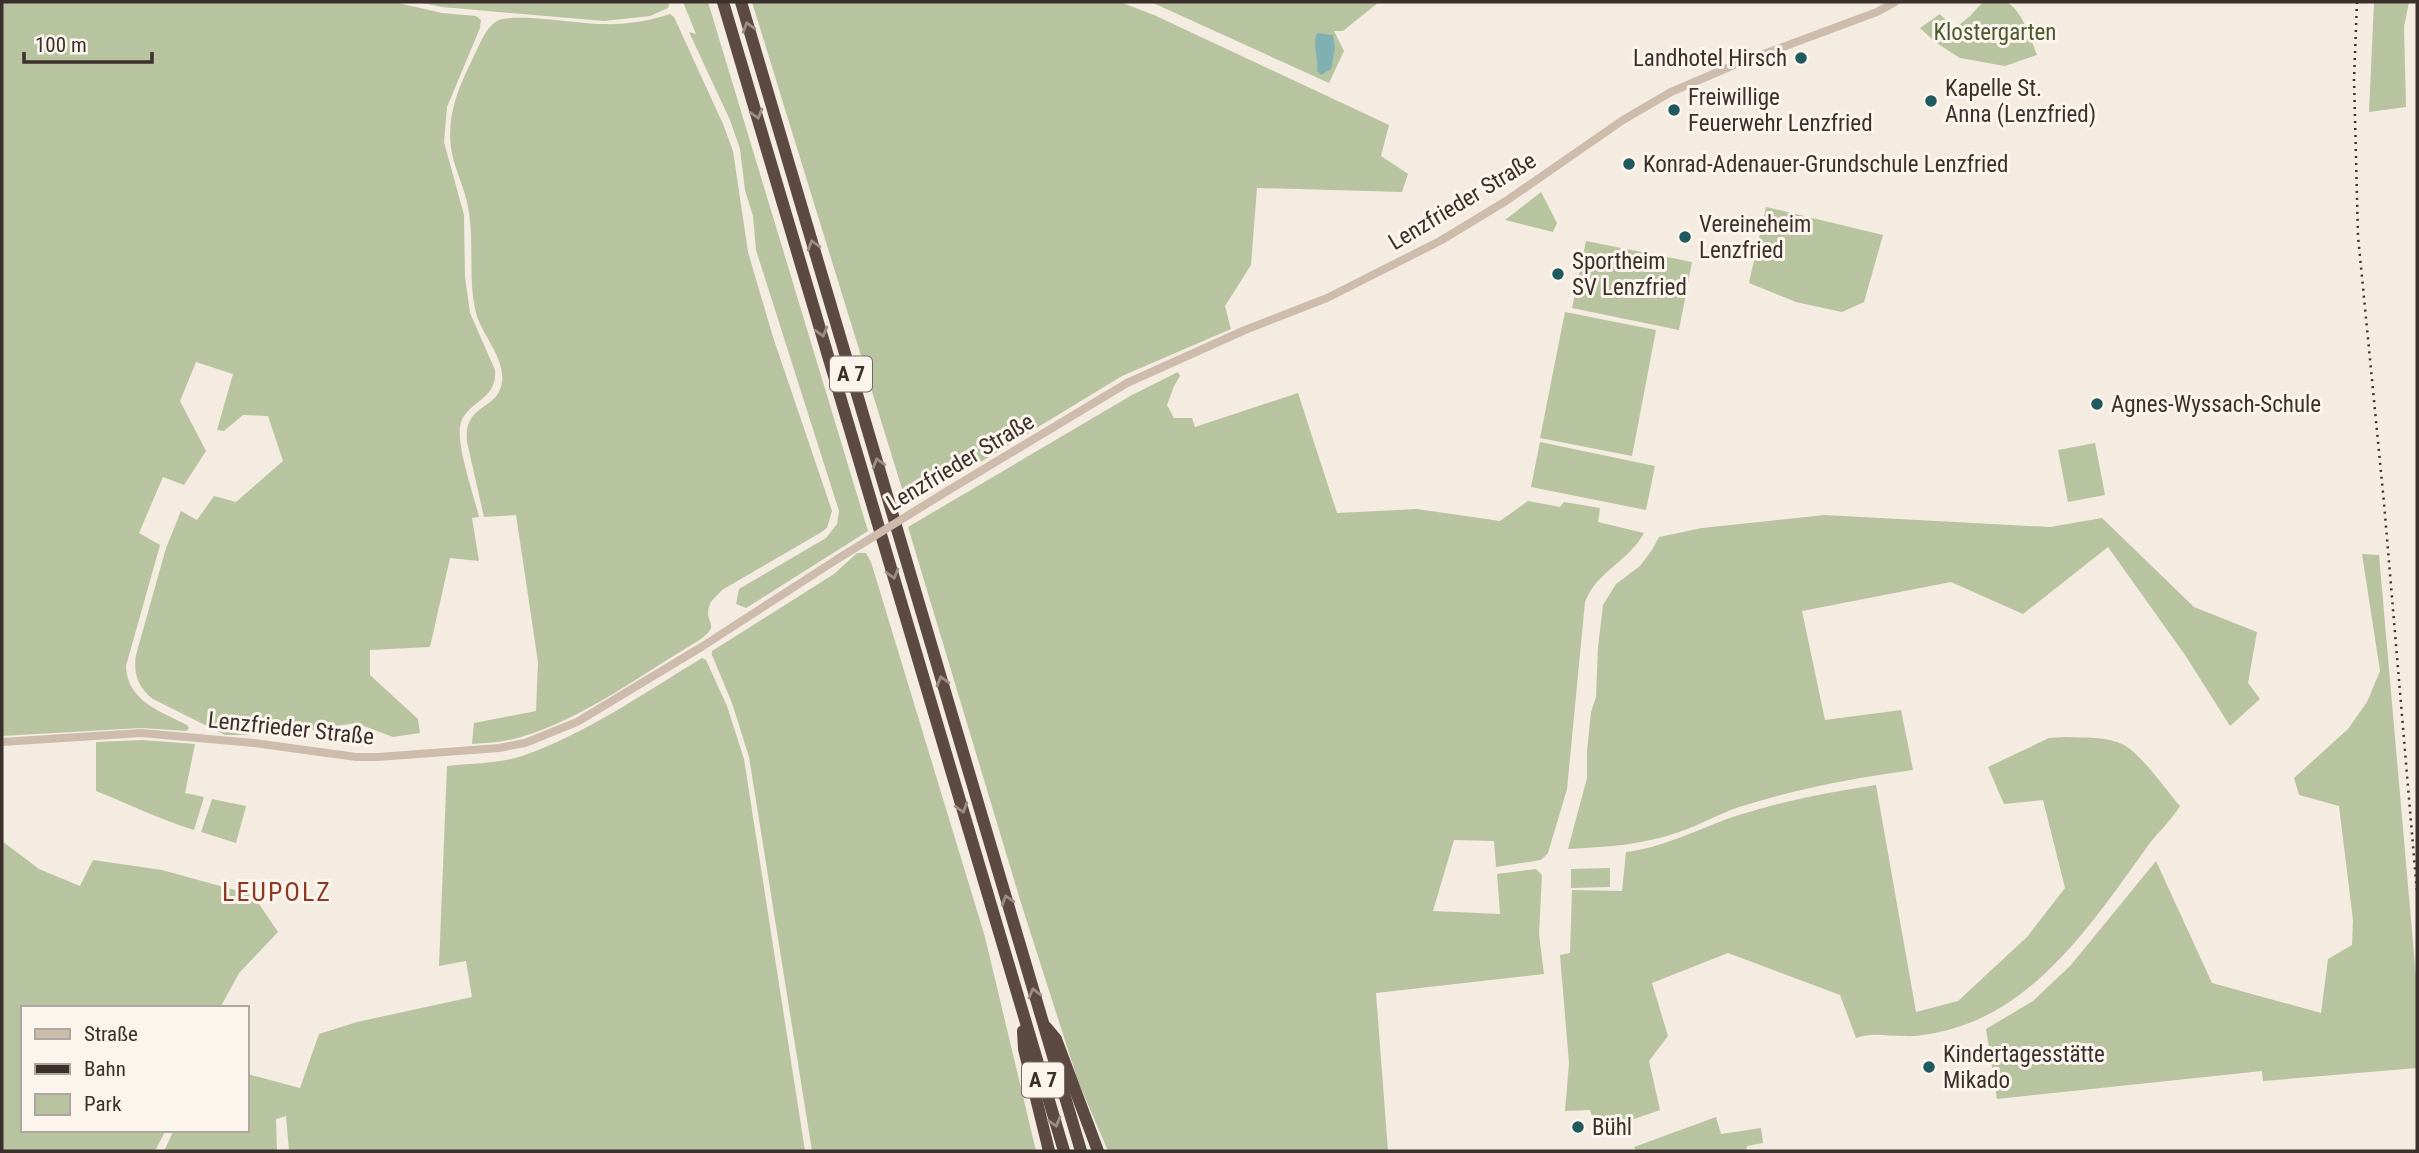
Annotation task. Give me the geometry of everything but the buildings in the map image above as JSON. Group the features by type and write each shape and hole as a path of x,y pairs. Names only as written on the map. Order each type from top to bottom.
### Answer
{"highway":[{"name":"A 7","path":"723,2 1064,1151"},
{"name":"A 7","path":"741,2 1081,1151"},
{"path":"1022,1009 1024,1049 1049,1151"},
{"path":"1042,1021 1056,1039 1098,1151"}],"street":[{"name":"Lenzfrieder Straße","path":"2,742 141,733 367,757 525,743 588,715 703,646 949,490 1128,383 1245,330 1327,298 1440,241 1506,201 1623,120 1671,92 1734,65 1877,12 1895,2"}],"green space":[{"name":"Klostergarten","path":"2004,1 2012,6 2025,26 2037,55 2005,66 1960,58 1935,42 1920,28 1940,14 1954,29 1983,2"},
{"path":"2,2 394,2 442,13 476,16 481,20 447,107 444,142 464,215 465,277 470,313 495,370 495,381 491,389 463,418 460,427 463,459 479,517 472,518 479,561 450,558 430,647 370,650 370,675 418,719 420,733 393,737 356,723 277,735 225,735 153,699 140,685 135,668 136,655 166,548 181,511 197,520 214,496 236,502 283,461 268,416 243,415 224,431 217,430 233,374 196,362 180,401 206,451 184,485 163,477 139,533 160,545 126,666 132,688 139,696 189,728 187,731 141,728 2,736"},
{"path":"418,2 669,4 668,8 650,16 604,21 442,7"},
{"path":"683,2 708,2 868,531 746,608 736,604 739,589 826,538 837,524 839,511 756,250 753,216 745,190 740,149 730,120 689,32 696,34"},
{"path":"752,2 1120,2 1154,15 1389,125 1381,156 1408,174 1402,192 1257,188 1251,265 1225,306 1231,329 1122,376 979,463 931,487 907,505"},
{"path":"1151,2 1379,2 1343,31 1334,31 1344,51 1329,83"},
{"path":"2374,2 2409,2 2404,27 2406,107 2369,112"},
{"path":"670,14 674,17 733,151 748,252 773,337 832,511 827,528 722,590 710,604 710,630 698,641 612,695 566,719 515,739 472,744 474,723 536,711 538,662 516,515 484,517 467,442 470,420 499,391 502,373 497,355 476,313 469,213 451,148 454,107 462,81 481,41 497,21 531,18 619,24"},
{"path":"1541,192 1557,223 1553,232 1505,220"},
{"path":"1766,207 1883,235 1864,302 1842,312 1796,302 1749,283"},
{"path":"1586,241 1692,262 1679,330 1572,308"},
{"path":"1565,312 1656,330 1632,456 1540,438"},
{"path":"1178,372 1180,376 1167,405 1174,418 1192,418 1195,427 1298,393 1337,513 1417,509 1500,521 1528,501 1560,507 1564,502 1600,508 1598,522 1644,533 1638,543 1597,582 1585,602 1567,789 1548,853 1541,860 1496,867 1494,841 1454,840 1433,911 1500,914 1497,874 1536,869 1542,875 1539,934 1544,974 1376,993 1388,1151 1108,1151 1078,1081 1021,903 908,527 1132,395"},
{"path":"1540,442 1655,466 1646,510 1531,487"},
{"path":"2095,443 2105,495 2068,502 2058,450"},
{"path":"1824,515 2050,527 2102,518 2194,607 2257,632 2248,683 2260,699 2230,726 2185,655 2108,547 2023,614 1951,582 1802,611 1825,720 1901,710 1913,770 1847,780 1782,795 1739,807 1687,829 1652,840 1568,849 1587,778 1587,752 1591,712 1596,697 1603,605 1616,584 1640,566 1659,537 1702,528"},
{"path":"857,553 866,553 871,562 985,937 1036,1151 812,1151 749,757 712,651 834,574"},
{"path":"2362,554 2379,555 2417,988 2417,1068 2263,1081 2262,1071 1997,1099 1986,1029 2033,1001 2071,965 2156,861 2212,983 2321,1013 2328,959 2352,945 2353,920 2339,806 2299,795 2294,778 2348,729 2367,702 2380,671"},
{"path":"702,658 706,660 727,706 744,759 805,1151 289,1151 286,1116 276,1119 277,1151 164,1151 173,1132 248,1132 248,1074 300,1088 319,1034 357,1022 472,997 466,961 439,966 447,766 504,761 522,756 569,736"},
{"path":"2049,738 2102,739 2124,745 2145,764 2180,806 2067,952 2018,996 1991,1013 1961,1026 1932,1034 1856,1038 1840,995 1728,953 1652,983 1668,1036 1649,1061 1660,1110 1597,1132 1590,1110 1565,1111 1569,1063 1560,955 1570,953 1572,890 1622,891 1626,852 1656,846 1772,805 1876,785 1916,1012 1958,1001 2027,937 2065,888 2043,800 2004,804 1988,767"},
{"path":"142,740 195,744 185,793 204,797 194,830 96,791 96,742"},
{"path":"212,799 246,806 236,843 201,832"},
{"path":"2,841 39,869 80,886 93,860 162,870 253,895 278,932 239,973 221,1006 21,1006 21,1132 165,1132 155,1151 2,1151"},
{"path":"1610,868 1610,887 1571,888 1571,869"},
{"path":"1716,1117 1721,1134 1761,1128 1763,1143 1747,1146 1746,1151 1636,1151 1634,1147"}],"water":[{"path":"1317,33 1333,35 1335,48 1331,69 1321,75 1317,71"}],"railway":[{"path":"2357,2 2354,79 2358,236 2417,893"}],"place":[{"name":"Landhotel Hirsch","path":"1801,58"},
{"name":"Kapelle St. Anna (Lenzfried)","path":"1931,101"},
{"name":"Freiwillige Feuerwehr Lenzfried","path":"1674,110"},
{"name":"Konrad-Adenauer-Grundschule Lenzfried","path":"1629,164"},
{"name":"Vereineheim Lenzfried","path":"1685,237"},
{"name":"Sportheim SV Lenzfried","path":"1558,274"},
{"name":"Agnes-Wyssach-Schule","path":"2097,404"},
{"name":"Kindertagesstätte Mikado","path":"1929,1067"},
{"name":"Bühl","path":"1578,1127"}],"district":[{"name":"LEUPOLZ","path":"277,892"}]}
